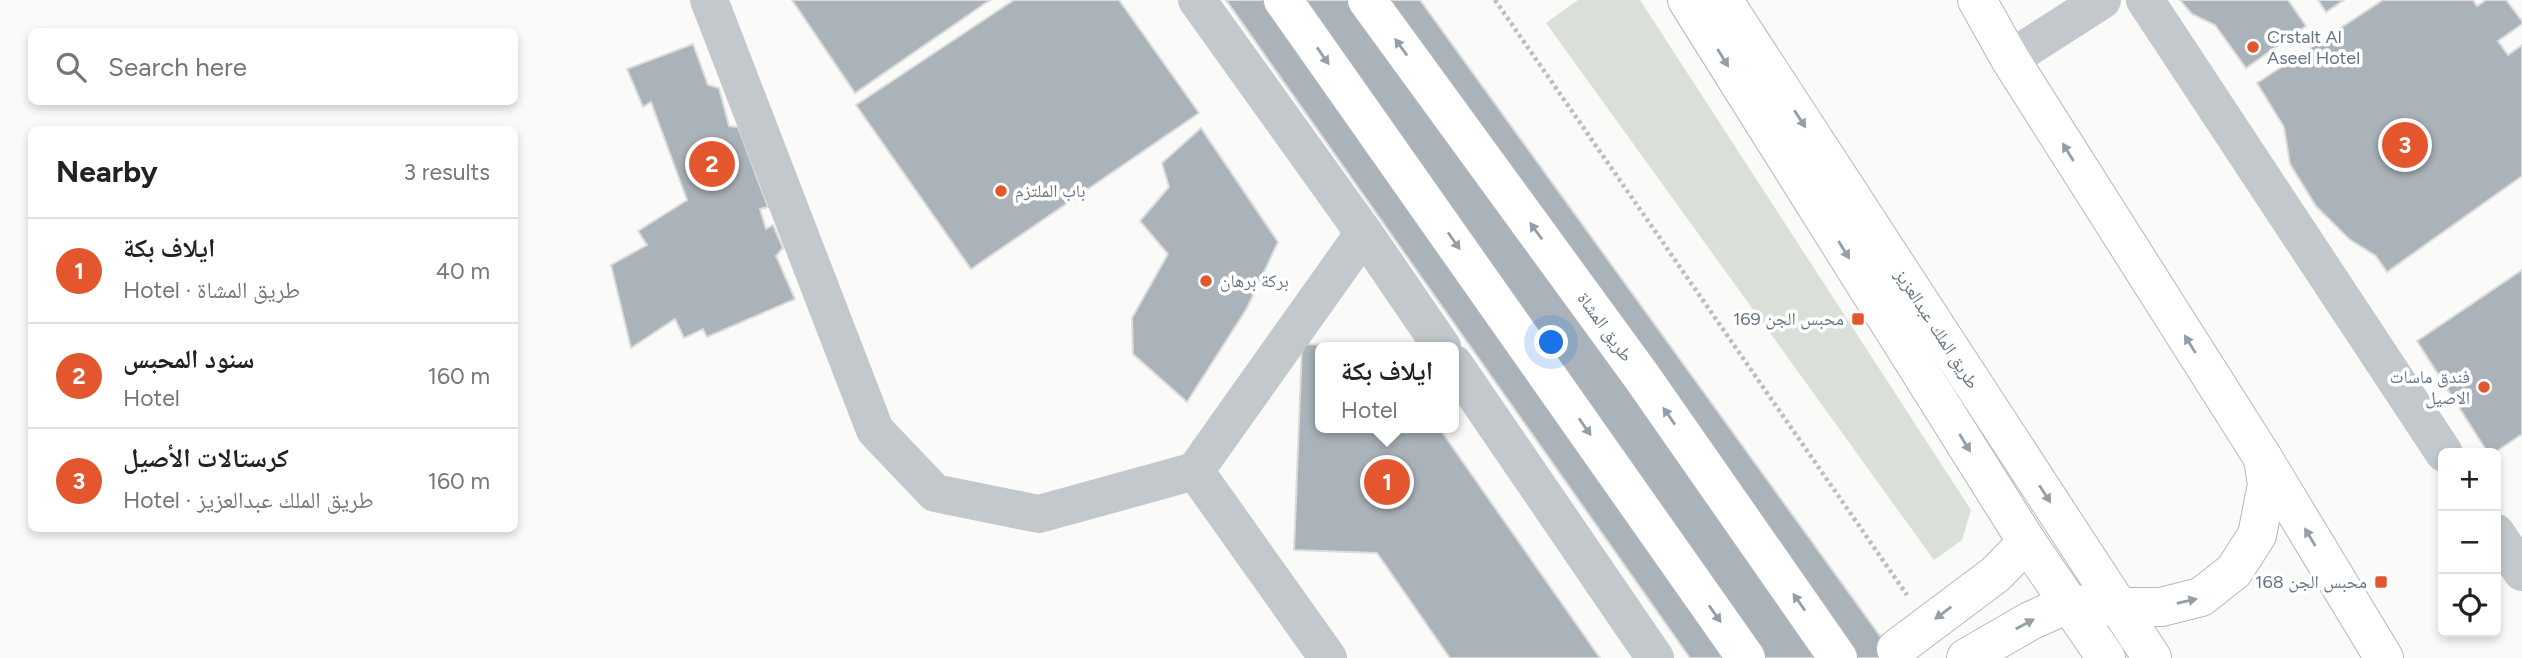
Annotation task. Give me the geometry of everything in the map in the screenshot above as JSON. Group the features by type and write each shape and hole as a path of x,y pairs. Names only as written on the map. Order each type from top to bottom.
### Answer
{"main road":[{"path":"1283,0 1746,658"},
{"name":"طريق المشاة","path":"1367,0 1642,377 1838,658"},
{"path":"1687,0 2027,542 2106,658"},
{"name":"طريق الملك عبدالعزيز","path":"1723,0 2152,658"},
{"path":"1965,0 2010,59"},
{"path":"1977,0 2010,59 2263,458 2384,658"},
{"path":"1966,658 2030,621 2068,604 2161,607 2201,597 2234,571 2257,535 2267,485 2263,458"},
{"path":"1896,649 1996,574 2027,542"}],"street":[{"path":"709,0 875,430 935,493 1039,514 1195,471 1364,233"},
{"path":"1197,0 1439,342"},
{"path":"2010,59 2102,0"},
{"path":"2145,0 2441,448"},
{"path":"1459,371 1655,658"},
{"path":"1195,471 1328,658"},
{"path":"2501,540 2522,572"}],"path":[{"path":"1495,0 1928,625"}],"shaded area":[{"path":"1578,0 1640,0 1971,510 1962,540 1934,560 1546,23"}],"building":[{"path":"792,0 990,0 855,93"},
{"name":"باب الملتزم","path":"1014,0 1119,0 1199,113 971,269 856,105"},
{"path":"1226,0 1420,0 1896,658 1690,658"},
{"name":"Crstalt Al Aseel Hotel","path":"2180,0 2288,0 2306,26 2246,68 2215,25 2192,14"},
{"name":"Crstalt Al Aseel Hotel","path":"2318,0 2344,0 2326,12"},
{"path":"2383,0 2473,0 2477,6 2486,0 2506,0 2522,21 2522,24 2498,41 2508,55 2522,45 2522,176 2387,272 2376,256 2349,239 2316,206 2290,164 2284,127 2257,83"},
{"path":"693,44 708,85 719,88 729,126 738,127 768,207 760,209 766,229 773,225 783,248 776,256 795,299 707,337 703,329 684,338 675,319 631,348 611,265 647,245 638,231 687,200 651,102 643,107 627,69"},
{"name":"بركة برهان","path":"1201,128 1278,242 1247,308 1187,402 1133,354 1132,318 1168,254 1140,221 1169,187 1162,163"},
{"name":"فندق ماسات الاصيل","path":"2522,270 2522,434 2501,448 2485,448 2417,341"},
{"path":"1302,344 1315,345 1315,433 1442,433 1600,658 1450,658 1377,553 1294,550"}],"place":[{"name":"Crstalt Al Aseel Hotel","path":"2253,47"},
{"name":"كرستالات الأصيل","path":"2405,145"},
{"name":"سنود المحبس","path":"712,164"},
{"name":"باب الملتزم","path":"1001,191"},
{"name":"بركة برهان","path":"1206,281"},
{"name":"محبس الجن 169","path":"1858,319"},
{"name":"فندق ماسات الاصيل","path":"2484,387"},
{"name":"ايلاف بكة","path":"1387,482"},
{"name":"محبس الجن 168","path":"2381,582"}]}
